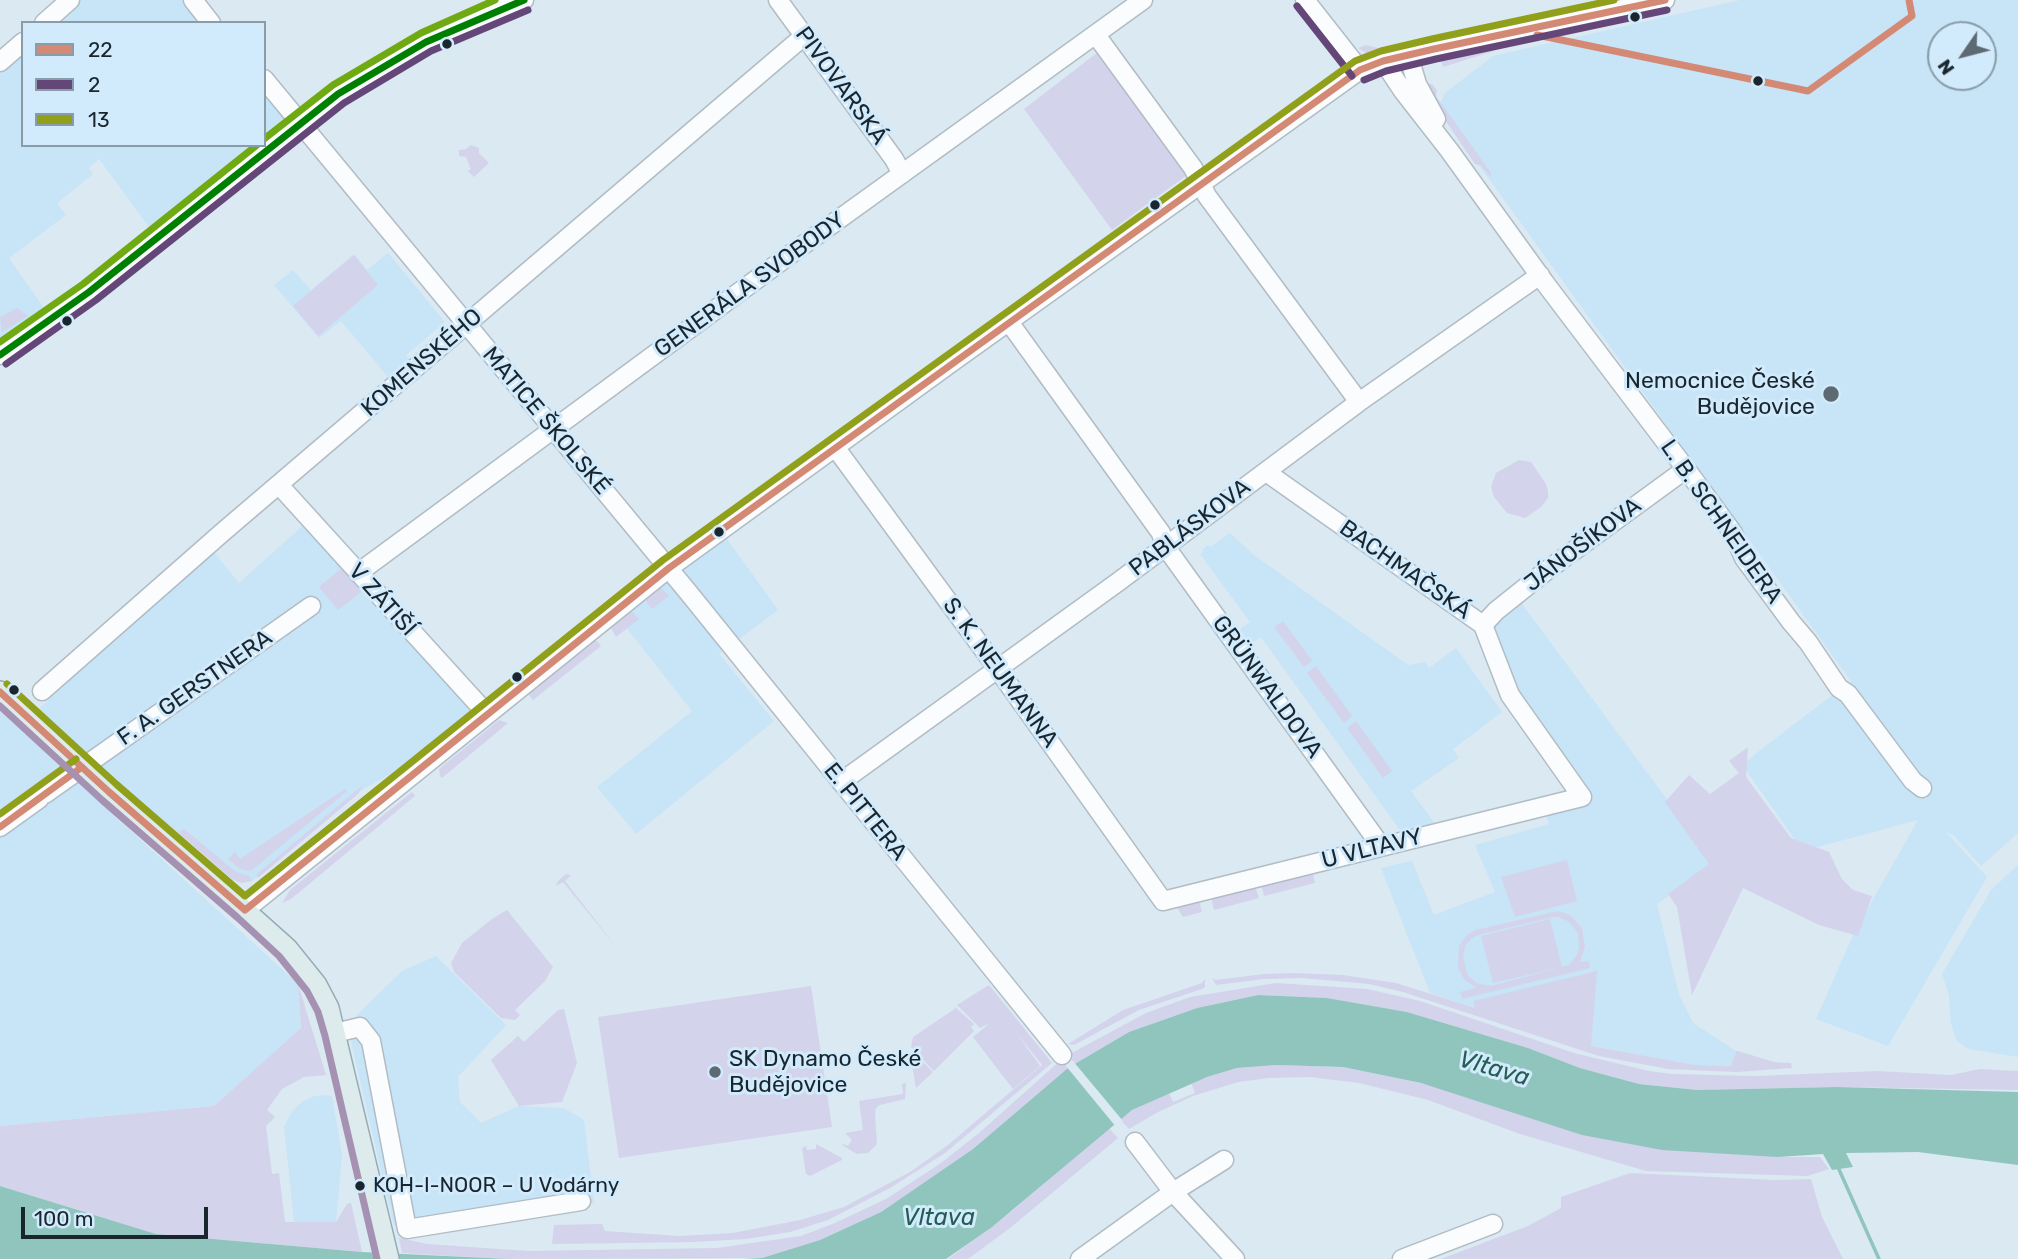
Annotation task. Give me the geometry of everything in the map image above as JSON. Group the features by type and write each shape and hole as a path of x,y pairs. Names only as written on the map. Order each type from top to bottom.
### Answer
{"main road":[{"path":"0,692 245,910 303,967 328,1008 388,1259"}],"street":[{"path":"46,21 69,0"},
{"path":"192,0 209,21"},
{"path":"0,355 89,292 338,94 415,48 524,0"},
{"name":"PIVOVARSKÁ","path":"778,0 894,159 902,174"},
{"name":"GENERÁLA SVOBODY","path":"358,573 1143,0"},
{"path":"1304,0 1360,70"},
{"path":"245,910 669,568 1360,70 1383,61 1409,57 1446,46 1665,0"},
{"path":"1096,35 1193,168 1207,195 1360,402"},
{"name":"KOMENSKÉHO","path":"42,691 804,36"},
{"path":"0,62 21,44"},
{"name":"L. B. SCHNEIDERA","path":"1409,57 1416,84 1445,131 1449,150"},
{"name":"L. B. SCHNEIDERA","path":"1383,61 1403,92 1733,533 1744,558 1808,642 1839,688 1848,694 1913,781 1922,789"},
{"name":"MATICE ŠKOLSKÉ","path":"266,82 669,568"},
{"name":"PABLÁSKOVA","path":"841,782 1360,402 1540,275"},
{"name":"GRÜNWALDOVA","path":"1009,322 1161,533 1165,546 1381,846"},
{"name":"S. K. NEUMANNA","path":"835,447 998,668 1163,901"},
{"name":"JÁNOŠÍKOVA","path":"1483,625 1496,611 1546,571 1686,469"},
{"name":"BACHMAČSKÁ","path":"1266,472 1483,625 1510,695 1582,797"},
{"name":"V ZÁTIŠÍ","path":"279,485 487,714"},
{"name":"E. PITTERA","path":"669,568 1062,1055"},
{"name":"F. A. GERSTNERA","path":"0,827 311,606"},
{"name":"U VLTAVY","path":"1163,901 1582,797"},
{"path":"335,1033 359,1027 371,1041 407,1228 581,1201"},
{"path":"1135,1142 1173,1192 1235,1259"},
{"path":"1080,1259 1173,1192 1224,1160"},
{"path":"1402,1259 1493,1224"}],"shaded area":[{"path":"75,0 185,0 203,21 52,21"},
{"name":"Nemocnice České Budějovice","path":"1740,0 2018,0 2018,833 1981,866 1954,836 1946,832 1987,877 1888,1046 1816,1019 1855,931 1918,820 1803,851 1743,766 1851,681 1438,108 1445,93 1493,56"},
{"path":"1422,41 1427,44 1377,54 1368,54 1358,48 1366,45 1381,49"},
{"path":"1505,43 1513,45 1443,67 1440,57"},
{"path":"21,49 21,147 266,147 266,88 295,125 155,235 99,159 89,168 93,174 57,203 66,215 9,258 49,315 0,342 0,69"},
{"path":"1098,52 1187,175 1112,230 1024,109"},
{"path":"1432,84 1437,90 1436,96 1491,173 1491,177 1480,165 1475,164 1434,104 1425,86"},
{"path":"471,145 479,148 479,153 489,163 474,177 468,171 471,169 466,157 459,156 459,150"},
{"path":"388,253 445,322 406,355 409,359 388,377 341,321 319,338 274,285 293,270 311,290 354,254 367,270"},
{"path":"354,255 378,285 318,336 293,306"},
{"path":"17,308 28,316 2,332 0,317"},
{"path":"1519,460 1531,462 1548,491 1548,498 1541,507 1525,518 1507,513 1494,497 1491,487 1496,473"},
{"path":"309,520 490,707 438,748 360,791 252,881 237,882 34,713 213,551 239,583"},
{"path":"717,525 778,610 719,654 774,721 636,834 597,787 692,711 609,606 653,570"},
{"path":"1230,533 1254,555 1408,665 1425,662 1429,668 1456,648 1502,712 1453,749 1459,758 1411,791 1435,824 1402,833 1261,637 1250,644 1240,629 1250,622 1200,554 1208,545 1210,547"},
{"path":"342,568 361,592 338,610 319,587"},
{"path":"661,588 669,596 652,609 646,601"},
{"path":"1516,596 1715,864 1657,904 1679,995 1693,1023 1736,1051 1731,1066 1694,1065 1581,1044 1430,993 1381,868 1412,861 1434,915 1495,892 1475,845 1549,824 1543,808 1582,797 1510,695 1483,625"},
{"path":"630,610 639,619 616,637 610,626"},
{"path":"1283,621 1312,661 1304,667 1274,627"},
{"path":"593,640 601,646 533,700 529,695 531,690"},
{"path":"1316,666 1352,716 1344,723 1307,673"},
{"path":"0,711 298,984 301,1028 214,1106 0,1126"},
{"path":"499,720 508,723 442,778 440,776 439,769"},
{"path":"1356,721 1392,771 1383,778 1347,728"},
{"path":"1748,747 1746,777 1791,838 1829,852 1842,879 1853,890 1872,896 1858,936 1819,925 1743,888 1692,995 1677,907 1668,894 1709,864 1665,802 1689,775 1710,794 1739,773 1729,761"},
{"path":"363,785 358,794 258,878 256,875"},
{"path":"345,789 347,791 251,871 240,869 228,859 235,852 240,859"},
{"path":"412,792 415,796 291,899 282,903 290,890"},
{"path":"184,829 236,872 249,876 252,881 242,883 233,880 178,832"},
{"path":"1567,860 1577,901 1515,917 1501,877"},
{"path":"2018,865 2018,1057 1968,1049 1956,1040 1951,1023 1949,995 1942,974 1991,890"},
{"path":"1312,871 1315,883 1264,896 1261,884"},
{"path":"566,874 571,875 565,881 617,948 563,882 556,886"},
{"path":"1255,886 1259,898 1214,910 1211,897"},
{"path":"1199,900 1202,912 1183,917 1176,906"},
{"path":"507,910 553,967 545,981 515,1010 520,1015 515,1020 501,1018 454,972 451,963 462,943"},
{"path":"1558,911 1570,915 1582,928 1585,947 1580,962 1589,961 1590,968 1462,999 1460,992 1476,988 1464,979 1458,967 1459,946 1467,935 1476,930","holes":["1559,917 1569,922 1578,933 1579,948 1569,965 1491,986 1476,983 1467,974 1463,956 1465,946 1471,939 1478,935"]},
{"path":"1550,919 1562,967 1493,983 1481,936"},
{"path":"436,956 506,1025 458,1077 460,1102 481,1123 519,1106 564,1108 584,1120 594,1203 466,1225 394,1226 347,1025 402,971"},
{"path":"1597,971 1591,1046 1695,1065 1731,1066 1738,1051 1774,1062 1791,1063 1792,1068 1737,1072 1668,1069 1599,1056 1403,992 1369,984 1302,978 1216,985 1212,978 1216,980 1294,973 1343,975 1396,983 1475,1008 1473,1001"},
{"path":"1205,979 1205,987 1202,989 1139,1010 1074,1045 1068,1044 1123,1010 1202,983"},
{"path":"1276,983 1367,989 1420,1001 1574,1053 1649,1071 1755,1076 1878,1071 1951,1075 1980,1069 2018,1071 2018,1090 1837,1087 1697,1090 1639,1084 1580,1068 1528,1048 1407,1012 1327,998 1258,995 1197,1008 1129,1032 1075,1064 1068,1055 1146,1013 1190,997"},
{"path":"298,984 326,1075 304,1077 282,1089 267,1110 275,1117 266,1126 272,1174 279,1173 285,1222 336,1222 347,1204 351,1203 362,1252 156,1234 0,1186 0,1126 214,1106 301,1028"},
{"path":"989,985 1052,1063 945,1153 890,1188 828,1220 790,1232 746,1239 692,1242 552,1244 554,1225 602,1224 605,1231 679,1236 733,1233 800,1220 844,1207 910,1172 948,1145 1042,1065 1016,1032 1040,1066 1013,1089 973,1037 990,1023 980,1028 957,1005"},
{"name":"SK Dynamo České Budějovice","path":"811,986 832,1127 619,1158 598,1017"},
{"path":"956,1008 974,1024 971,1027 974,1031 934,1071 911,1047 913,1037"},
{"path":"564,1009 577,1063 562,1102 519,1106 491,1060 518,1036 524,1042 558,1010"},
{"path":"916,1055 933,1072 916,1088 911,1060"},
{"path":"1061,1060 1068,1068 973,1149 881,1212 820,1240 762,1258 505,1259 402,1253 399,1238 427,1244 528,1251 717,1248 801,1236 886,1199 941,1163"},
{"path":"1276,1065 1343,1067 1778,1157 1820,1157 1829,1169 1807,1176 1646,1171 1520,1134 1428,1100 1359,1083 1310,1077 1238,1082 1193,1096 1129,1129 1120,1119 1132,1110 1169,1093 1173,1102 1195,1093 1191,1083 1207,1077 1237,1068"},
{"path":"906,1083 905,1099 876,1108 877,1144 868,1153 857,1154 842,1145 848,1146 852,1140 845,1133 863,1130 859,1101 903,1094 902,1084"},
{"path":"314,1096 332,1096 342,1155 336,1222 294,1222 284,1127 293,1110 302,1102"},
{"path":"1109,1128 1118,1138 1010,1228 968,1259 948,1259 1012,1211"},
{"path":"816,1144 842,1160 810,1176 806,1174 802,1148 806,1146 807,1150 816,1149"},
{"path":"1630,1173 1774,1180 1811,1179 1822,1217 1843,1259 1441,1259 1528,1226 1561,1208 1561,1197"}],"water":[{"name":"Vltava","path":"1258,995 1327,998 1407,1012 1528,1048 1580,1068 1639,1084 1697,1090 1837,1087 2018,1092 2018,1165 1918,1152 1846,1153 1853,1167 1832,1170 1823,1154 1778,1157 1662,1150 1582,1135 1421,1083 1343,1067 1276,1065 1237,1068 1207,1077 1132,1110 992,1227 946,1259 744,1259 762,1258 820,1240 881,1212 973,1149 1068,1068 1129,1032 1197,1008"},
{"path":"0,1186 156,1234 362,1252 508,1259 0,1259"}],"pier":[{"path":"1073,1061 1123,1121 1116,1127 1066,1066"}],"waterway":[{"path":"1837,1165 1879,1259"}],"transit line":[{"path":"266,137 333,85 421,33 495,0"},
{"path":"0,355 89,292 338,94 426,42 524,0"},
{"name":"13","path":"7,684 116,784 245,896 663,560 1355,61 1381,51 1614,0"},
{"name":"22","path":"245,910 669,568 1360,70 1383,61 1434,49 1665,0"},
{"name":"22","path":"1537,35 1808,91 1912,16 1909,0"},
{"name":"2","path":"1297,6 1352,76"},
{"name":"2","path":"6,364 96,300 344,103 431,51 528,10"},
{"name":"2","path":"1364,80 1386,71 1436,59 1667,10"},
{"path":"0,342 83,284 254,147"},
{"name":"22","path":"0,692 109,792 245,910"},
{"path":"0,706 279,956 307,991 318,1012 325,1036 377,1259"},
{"name":"13","path":"0,814 76,759"},
{"name":"22","path":"0,827 82,767"}],"place":[{"name":"Nemocnice České Budějovice","path":"1831,394"},
{"name":"SK Dynamo České Budějovice","path":"715,1072"},
{"name":"KOH-I-NOOR – U Vodárny","path":"360,1186"}]}
